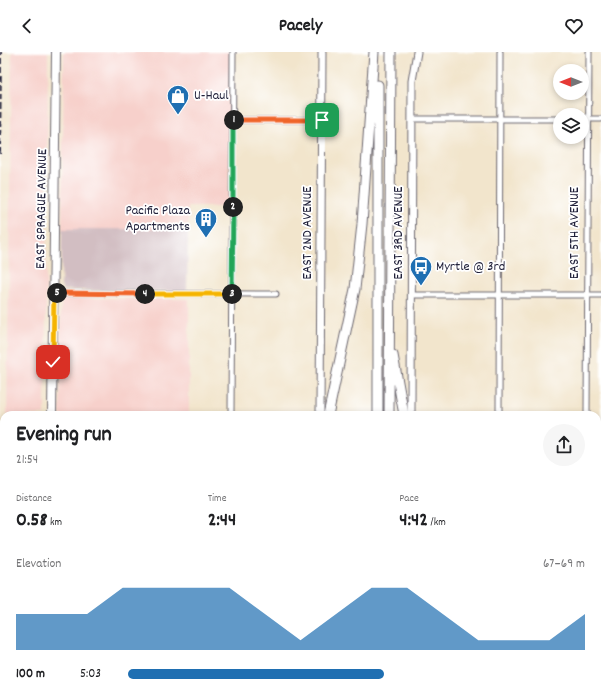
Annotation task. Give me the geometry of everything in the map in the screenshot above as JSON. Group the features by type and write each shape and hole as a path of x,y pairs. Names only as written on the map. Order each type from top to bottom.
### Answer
{"highway":[{"path":"329,411 355,290 362,224 374,52"},
{"path":"378,52 378,411"},
{"path":"389,411 391,52"},
{"path":"389,334 403,411"}],"main road":[{"name":"EAST SPRAGUE AVENUE","path":"52,411 56,52"}],"street":[{"path":"231,411 233,52"},
{"name":"EAST 2ND AVENUE","path":"320,411 322,52"},
{"name":"EAST 3RD AVENUE","path":"411,411 412,81 417,52"},
{"path":"499,411 500,52"},
{"name":"EAST 5TH AVENUE","path":"589,52 589,108"},
{"path":"412,119 553,119"},
{"path":"589,119 601,119"},
{"path":"233,120 322,120"},
{"name":"EAST 5TH AVENUE","path":"587,411 589,144"},
{"path":"54,293 276,294"},
{"path":"412,295 601,295"}],"shaded area":[{"path":"12,52 48,52 45,411 7,411"},
{"path":"64,52 230,52 229,207 188,207 188,229 62,229"},
{"path":"62,229 188,229 187,291 63,290 61,286"},
{"path":"66,298 189,299 189,411 60,411 61,305 63,300"}],"railway":[{"path":"0,154 1,52"}],"place":[{"name":"U-Haul","path":"178,116"},
{"name":"Pacific Plaza Apartments","path":"206,238"},
{"name":"Myrtle @ 3rd","path":"421,286"}],"route":[{"path":"53,362 54,293 232,294 233,120 322,120"}]}
